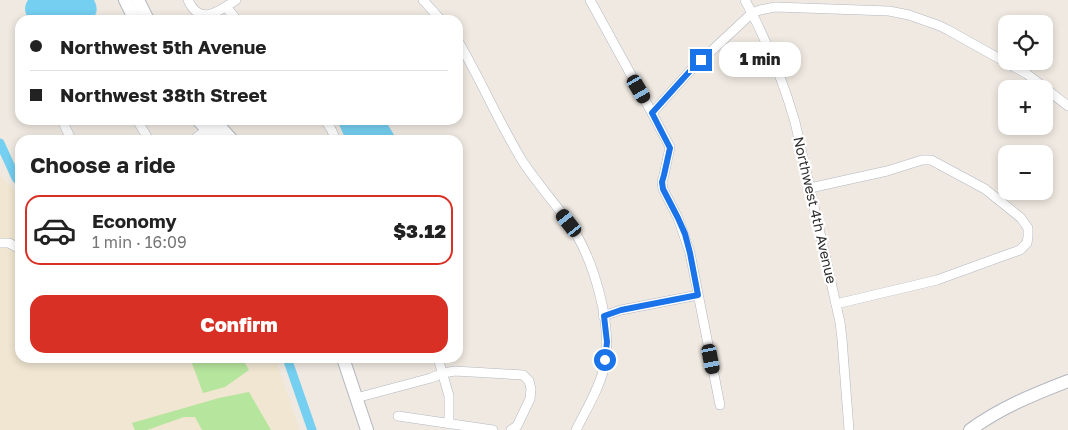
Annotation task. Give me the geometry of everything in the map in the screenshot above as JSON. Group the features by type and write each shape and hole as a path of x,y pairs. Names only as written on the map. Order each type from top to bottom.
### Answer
{"street":[{"path":"124,0 132,15"},
{"path":"138,0 146,15"},
{"path":"188,0 195,12 201,15 216,13 236,0"},
{"path":"423,0 437,15"},
{"path":"590,0 670,148 662,182 663,189 685,234 720,405"},
{"name":"Northwest 4th Avenue","path":"745,0 779,72 789,102 810,188 836,304 842,340 849,430"},
{"path":"226,7 233,15"},
{"path":"652,113 690,71 752,13 774,7 889,11 909,14 940,26 1027,74 1068,106"},
{"path":"463,50 523,162 580,240 598,287 607,342 604,369 576,430"},
{"path":"198,135 209,125"},
{"path":"213,125 226,135"},
{"path":"810,188 887,171 922,160 930,160 985,189 1021,218 1028,228 1026,243 1020,250 938,280 836,304"},
{"path":"0,243 9,243 15,246"},
{"path":"604,316 621,310 698,295"},
{"path":"345,363 367,430"},
{"path":"440,363 449,396 449,424"},
{"path":"356,398 431,378 443,372 523,375 529,381 531,389 530,399 517,426 511,430"},
{"path":"970,430 1024,398 1068,381"},
{"path":"398,416 493,430"}],"shaded area":[{"path":"0,175 15,191 15,363 277,363 300,430 0,430"}],"green space":[{"path":"192,363 245,363 249,370 225,387 203,393"},
{"path":"249,392 271,430 202,430 195,417 184,417 147,430 135,430 132,423 219,398"}],"water":[{"path":"28,0 94,0 97,11 95,15 26,15 25,6"},
{"path":"339,125 388,125 394,135 344,135"}],"waterway":[{"path":"0,143 15,176"},
{"path":"289,363 312,430"}],"route":[{"path":"605,360 607,342 604,316 621,310 698,295 685,234 663,189 662,182 670,148 652,113 701,60"}]}
